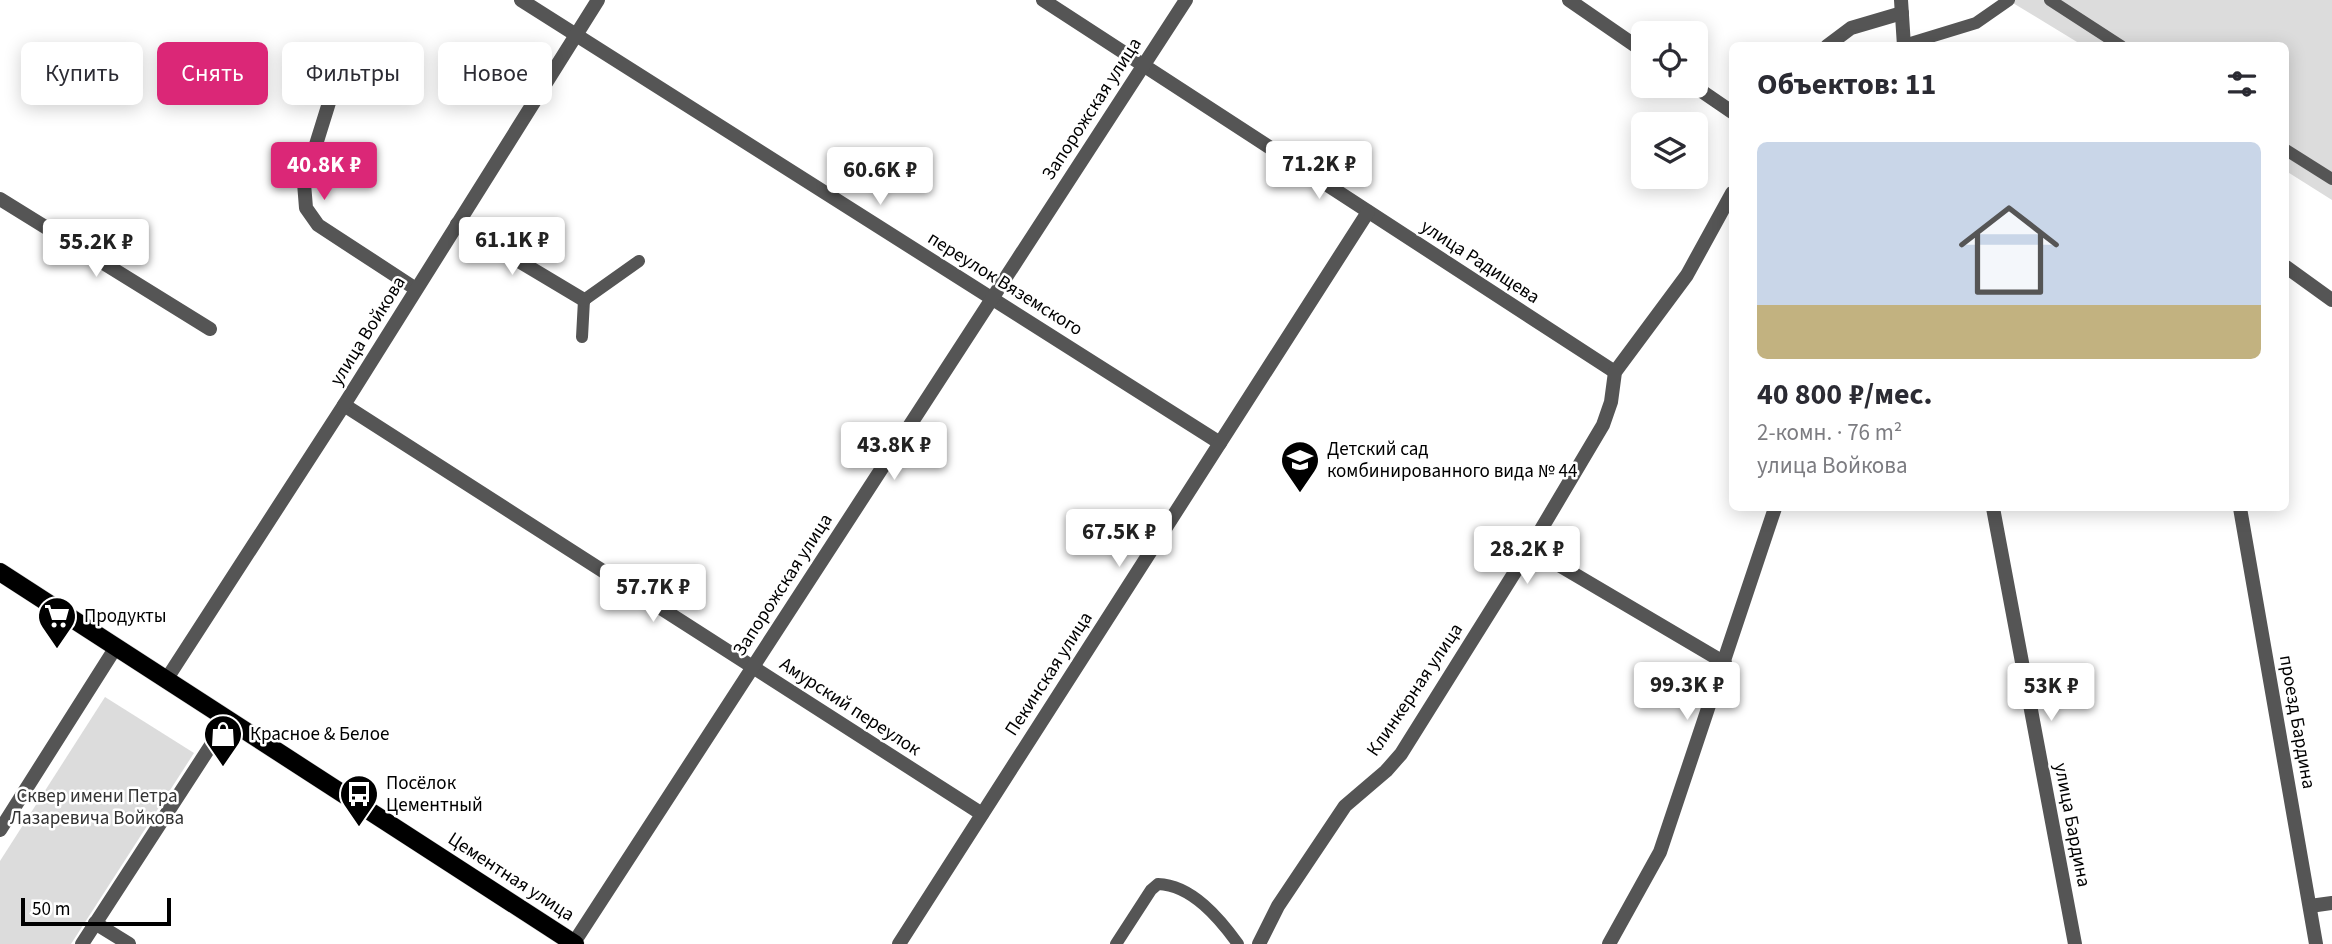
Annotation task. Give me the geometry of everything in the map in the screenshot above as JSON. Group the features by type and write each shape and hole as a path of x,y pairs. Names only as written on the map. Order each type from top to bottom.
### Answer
{"main road":[{"name":"Цементная улица","path":"0,572 574,944"}],"street":[{"name":"переулок Вяземского","path":"521,0 1220,443"},
{"name":"улица Войкова","path":"166,680 344,405 598,0"},
{"name":"улица Радищева","path":"1042,0 1615,372"},
{"name":"Запорожская улица","path":"574,944 1186,0"},
{"path":"1569,0 1631,43"},
{"path":"1832,42 1851,28 1902,7 1904,42"},
{"path":"1708,96 1729,110"},
{"path":"328,105 304,183 306,208 317,225 416,289"},
{"name":"Клинкерная улица","path":"1259,944 1278,906 1345,807 1401,754 1530,548 1602,425 1611,402 1615,372 1687,275 1729,198"},
{"path":"0,199 210,329"},
{"name":"Пекинская улица","path":"899,944 1368,212"},
{"path":"457,224 584,300"},
{"path":"2289,269 2332,300"},
{"name":"Амурский переулок","path":"344,405 982,814"},
{"path":"1609,944 1660,852 1774,511"},
{"name":"улица Бардина","path":"1994,511 2075,944"},
{"name":"проезд Бардина","path":"2242,511 2316,944"},
{"path":"1530,548 1725,663"},
{"path":"0,830 116,647"},
{"path":"82,944 228,719"},
{"path":"2310,906 2332,903"},
{"path":"96,923 128,944"}],"lane":[{"path":"1917,42 1976,23 2009,0"},
{"path":"2050,0 2115,42"},
{"path":"2289,152 2332,179"},
{"path":"582,337 584,300 639,261"},
{"path":"1116,944 1151,890 1158,884 1168,885 1206,907 1238,944"}],"green space":[{"path":"2008,0 2332,0 2332,200 2289,173 2289,42 2077,42"},
{"name":"Сквер имени Петра Лазаревича Войкова","path":"105,697 194,753 71,944 0,944 0,861"}],"place":[{"name":"Детский сад комбинированного вида № 44","path":"1300,494"},
{"name":"Продукты","path":"57,650"},
{"name":"Красное & Белое","path":"223,768"},
{"name":"Посёлок Цементный","path":"359,828"}]}
